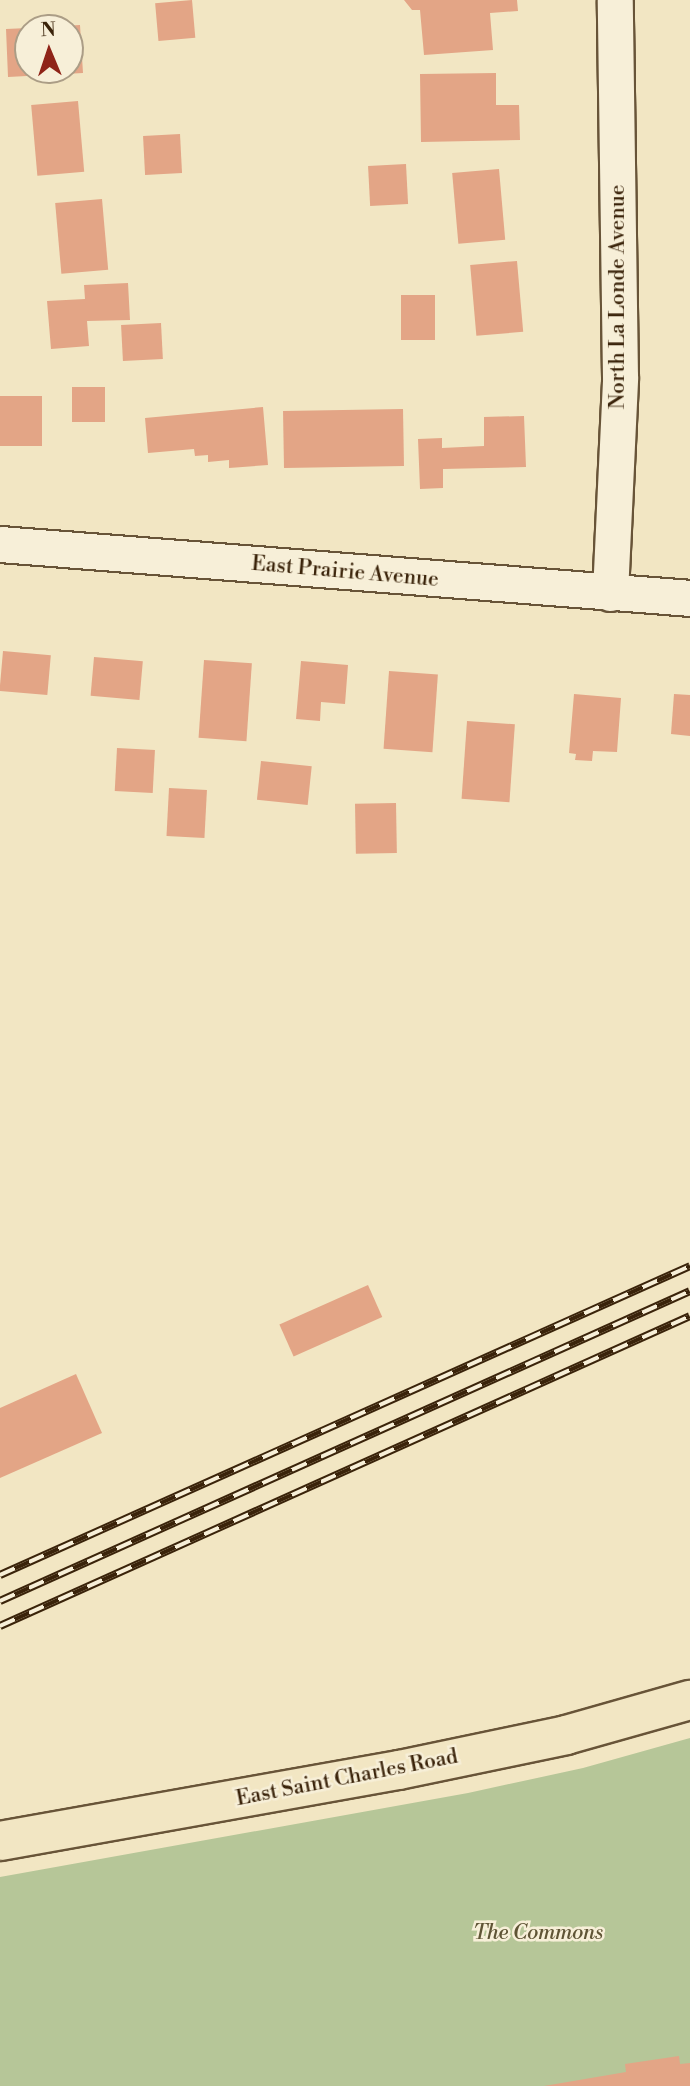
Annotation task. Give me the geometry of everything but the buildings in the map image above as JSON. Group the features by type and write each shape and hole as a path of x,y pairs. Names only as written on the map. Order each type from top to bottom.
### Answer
{"main road":[{"name":"East Saint Charles Road","path":"0,1841 399,1770 566,1735 690,1700"}],"street":[{"name":"North La Londe Avenue","path":"610,593 620,377 615,0"},
{"name":"East Prairie Avenue","path":"0,544 690,598"}],"green space":[{"name":"The Commons","path":"690,1738 690,2086 0,2086 0,1877 468,1793 583,1768"}],"railway":[{"path":"0,1575 690,1266"},
{"path":"0,1601 690,1291"},
{"path":"0,1626 690,1316"}]}
